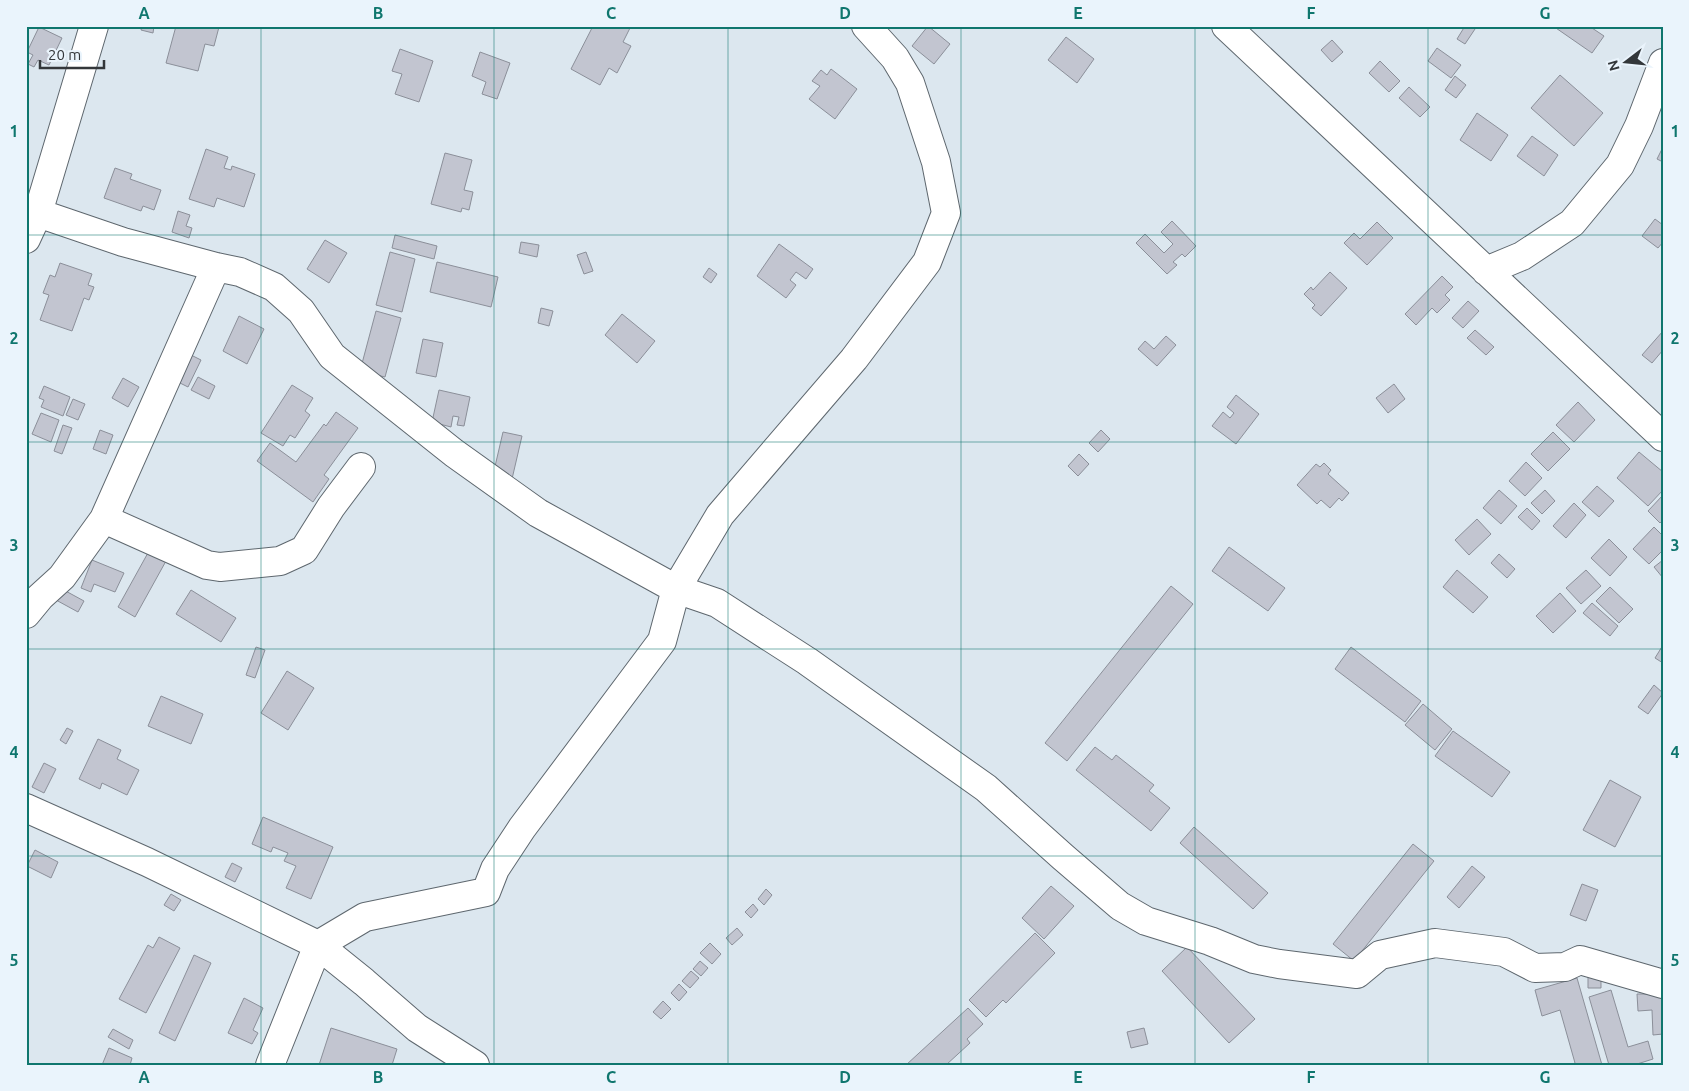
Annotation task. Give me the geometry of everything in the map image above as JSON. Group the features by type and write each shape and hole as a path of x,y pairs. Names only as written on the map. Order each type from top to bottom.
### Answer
{"street":[{"path":"26,239 38,213 94,26"},
{"path":"270,1065 318,945 365,917 486,892 495,870 522,828 662,641 676,589 720,515 854,359 927,262 946,213 936,162 910,83 895,58 866,26"},
{"path":"1226,26 1663,438"},
{"path":"1486,271 1522,256 1572,223 1620,165 1639,126 1663,63"},
{"path":"38,213 123,242 240,272 274,288 300,311 332,356 454,453 538,513 676,589 717,603 807,661 986,788 1120,906 1146,921 1210,941 1254,959 1357,974 1380,955 1436,943 1504,952 1535,968 1565,967 1580,960 1663,984"},
{"path":"26,614 40,597 62,577 104,519 216,267"},
{"path":"104,519 207,565 220,567 280,561 304,550 360,466"},
{"path":"26,808 147,862 318,945 417,1028 475,1065"}],"building":[{"path":"142,26 154,26 153,33 141,30"},
{"path":"176,26 219,27 214,46 205,44 198,71 166,63"},
{"path":"593,26 630,28 623,42 631,46 617,73 609,68 600,85 571,69"},
{"path":"928,26 950,44 934,64 912,46"},
{"path":"1465,26 1477,26 1465,44 1457,39"},
{"path":"1553,26 1589,26 1604,36 1592,53"},
{"path":"39,27 62,38 49,65 38,60 34,67 28,64 33,55 27,52"},
{"path":"1066,37 1094,59 1077,83 1048,60"},
{"path":"1332,40 1343,52 1332,62 1321,50"},
{"path":"1437,48 1461,65 1451,78 1428,61"},
{"path":"400,49 433,61 419,102 395,94 402,74 392,71"},
{"path":"480,52 510,63 497,99 482,94 486,82 472,76"},
{"path":"1380,61 1400,81 1389,92 1369,73"},
{"path":"831,69 857,89 835,119 809,99 820,86 812,81 821,70 827,75"},
{"path":"1560,75 1603,113 1574,146 1531,108"},
{"path":"1455,76 1466,85 1456,98 1445,90"},
{"path":"1409,87 1430,107 1420,117 1399,98"},
{"path":"1477,113 1508,135 1491,161 1460,140"},
{"path":"1532,136 1558,155 1544,176 1517,156"},
{"path":"1663,147 1663,162 1657,159"},
{"path":"206,149 228,157 224,168 231,170 232,166 255,174 244,207 217,198 214,207 189,199"},
{"path":"445,153 472,160 464,190 473,192 469,210 462,208 461,212 431,204"},
{"path":"115,168 132,174 130,179 161,190 154,210 143,206 141,211 104,198"},
{"path":"178,211 190,215 186,226 192,228 189,238 172,232"},
{"path":"1655,219 1663,225 1663,242 1658,248 1642,236"},
{"path":"1172,221 1196,246 1185,257 1182,254 1173,262 1177,265 1167,274 1136,243 1145,234 1164,253 1173,244 1161,232"},
{"path":"1377,222 1393,238 1367,265 1344,243 1354,233 1360,239"},
{"path":"395,235 437,246 434,259 392,248"},
{"path":"325,240 347,253 329,283 307,269"},
{"path":"521,242 539,245 537,257 519,253"},
{"path":"779,244 813,269 806,279 796,272 790,280 796,285 786,298 757,276"},
{"path":"390,252 415,259 402,312 376,305"},
{"path":"586,252 593,271 584,274 577,255"},
{"path":"437,262 498,277 491,307 430,292"},
{"path":"60,263 92,274 88,285 94,287 89,300 84,298 72,331 40,320 49,295 43,293 50,275 55,277"},
{"path":"709,268 717,274 711,283 703,277"},
{"path":"1330,272 1347,288 1321,316 1312,308 1315,305 1304,294 1311,287 1313,290"},
{"path":"1442,276 1453,287 1445,295 1450,300 1437,313 1432,308 1416,325 1405,314"},
{"path":"1468,301 1479,311 1463,328 1452,318"},
{"path":"541,308 553,311 549,326 538,323"},
{"path":"376,311 401,318 385,377 360,371"},
{"path":"622,314 655,341 637,363 605,335"},
{"path":"239,316 264,329 247,364 223,351"},
{"path":"1475,330 1494,347 1486,355 1467,338"},
{"path":"1663,331 1663,350 1652,363 1642,355"},
{"path":"1166,336 1176,345 1157,366 1138,349 1145,341 1154,349"},
{"path":"423,339 443,343 436,377 416,373"},
{"path":"187,353 201,360 188,387 174,380"},
{"path":"198,377 215,386 209,399 191,390"},
{"path":"123,378 139,387 128,407 112,398"},
{"path":"1394,384 1405,399 1388,413 1376,398"},
{"path":"292,385 313,398 305,411 310,415 295,438 290,435 283,446 261,433"},
{"path":"44,386 70,397 63,416 41,407 44,400 39,398"},
{"path":"439,390 470,397 464,426 457,425 459,417 453,416 451,427 432,422"},
{"path":"1236,395 1259,414 1236,444 1212,426 1223,412 1230,418 1234,413 1227,407"},
{"path":"73,399 85,404 78,420 66,415"},
{"path":"1578,402 1595,420 1574,442 1556,425"},
{"path":"336,412 358,428 324,475 329,479 313,502 257,461 270,443 296,462 324,424 326,426"},
{"path":"41,413 59,420 51,442 32,434"},
{"path":"63,425 72,428 62,454 54,451"},
{"path":"100,430 113,435 106,454 93,449"},
{"path":"1101,430 1110,439 1098,452 1089,443"},
{"path":"503,432 522,436 512,479 493,475"},
{"path":"1553,432 1570,449 1548,471 1531,454"},
{"path":"1639,452 1663,472 1663,490 1648,506 1617,478"},
{"path":"1079,454 1089,464 1078,476 1068,466"},
{"path":"1526,462 1542,478 1525,496 1509,481"},
{"path":"1324,463 1331,470 1328,474 1349,493 1342,501 1339,498 1330,508 1321,500 1317,504 1297,485 1316,464 1320,467"},
{"path":"1597,486 1614,501 1599,517 1582,502"},
{"path":"1499,490 1517,506 1501,524 1483,508"},
{"path":"1545,490 1555,501 1542,514 1531,503"},
{"path":"1663,495 1663,520 1660,523 1648,511"},
{"path":"1574,503 1586,515 1566,538 1553,526"},
{"path":"1527,508 1540,521 1532,530 1518,517"},
{"path":"1477,519 1491,534 1469,555 1455,540"},
{"path":"1654,527 1663,536 1663,550 1649,564 1633,549"},
{"path":"1609,539 1627,557 1610,576 1591,558"},
{"path":"1229,547 1285,588 1268,611 1212,571"},
{"path":"149,551 166,561 135,617 118,607"},
{"path":"1499,554 1515,569 1507,578 1491,563"},
{"path":"92,560 124,573 115,592 94,584 91,592 81,588"},
{"path":"1663,560 1663,578 1654,567"},
{"path":"1457,570 1488,597 1473,613 1443,587"},
{"path":"1586,570 1601,586 1581,604 1566,588"},
{"path":"1171,586 1193,604 1067,761 1045,743"},
{"path":"1610,587 1633,609 1619,623 1596,601"},
{"path":"62,589 84,601 78,612 56,600"},
{"path":"191,590 236,618 221,642 176,614"},
{"path":"1560,593 1576,611 1553,633 1536,616"},
{"path":"1592,603 1618,626 1610,636 1583,613"},
{"path":"1663,645 1663,663 1655,658"},
{"path":"256,647 265,650 255,678 246,675"},
{"path":"1351,647 1421,701 1405,722 1335,669"},
{"path":"287,671 314,688 288,730 261,713"},
{"path":"1654,685 1663,693 1648,714 1638,707"},
{"path":"161,696 203,714 191,744 148,726"},
{"path":"1423,704 1452,729 1435,750 1405,725"},
{"path":"67,728 73,731 66,744 60,740"},
{"path":"1453,731 1510,772 1492,797 1435,756"},
{"path":"98,739 121,750 117,759 139,770 127,795 102,783 100,789 79,779"},
{"path":"1095,747 1112,760 1116,755 1154,785 1149,791 1170,808 1151,831 1076,770"},
{"path":"44,763 56,769 44,793 32,787"},
{"path":"1610,780 1641,797 1615,847 1583,830"},
{"path":"263,817 333,847 311,899 286,888 296,866 284,861 288,853 273,847 271,852 252,844"},
{"path":"1194,827 1268,893 1253,909 1180,843"},
{"path":"1413,844 1434,861 1354,961 1333,944"},
{"path":"35,850 58,862 51,878 27,866"},
{"path":"232,863 242,868 235,882 225,877"},
{"path":"1472,866 1485,877 1459,908 1447,897"},
{"path":"1582,884 1598,890 1586,921 1570,915"},
{"path":"1051,886 1074,906 1044,939 1022,918"},
{"path":"766,889 772,895 764,905 758,899"},
{"path":"171,894 181,900 174,911 164,905"},
{"path":"753,904 758,910 751,918 745,912"},
{"path":"737,928 743,935 732,945 726,938"},
{"path":"1035,933 1055,953 1006,1003 1003,1000 986,1017 969,1000"},
{"path":"159,937 180,948 146,1013 119,999 148,945 153,948"},
{"path":"710,943 721,954 712,964 700,953"},
{"path":"1187,947 1255,1019 1229,1043 1162,971"},
{"path":"194,955 211,963 175,1041 159,1033"},
{"path":"700,961 708,968 701,976 693,969"},
{"path":"691,971 699,978 690,988 682,981"},
{"path":"1588,977 1601,977 1601,988 1588,988"},
{"path":"1577,978 1602,1065 1570,1065 1575,1063 1560,1010 1542,1016 1535,990"},
{"path":"679,984 687,992 679,1001 671,993"},
{"path":"1611,990 1628,1047 1648,1041 1653,1059 1634,1065 1609,1065 1589,997"},
{"path":"1637,994 1663,994 1663,1034 1653,1035 1652,1010 1638,1011"},
{"path":"244,998 263,1008 253,1030 258,1033 252,1044 228,1033"},
{"path":"663,1001 671,1009 661,1019 653,1012"},
{"path":"968,1008 983,1024 967,1039 970,1043 946,1065 906,1065"},
{"path":"331,1028 397,1049 392,1065 319,1065"},
{"path":"1144,1028 1148,1044 1131,1048 1127,1032"},
{"path":"113,1029 133,1040 129,1049 108,1037"},
{"path":"109,1048 132,1058 130,1065 102,1065"}]}
